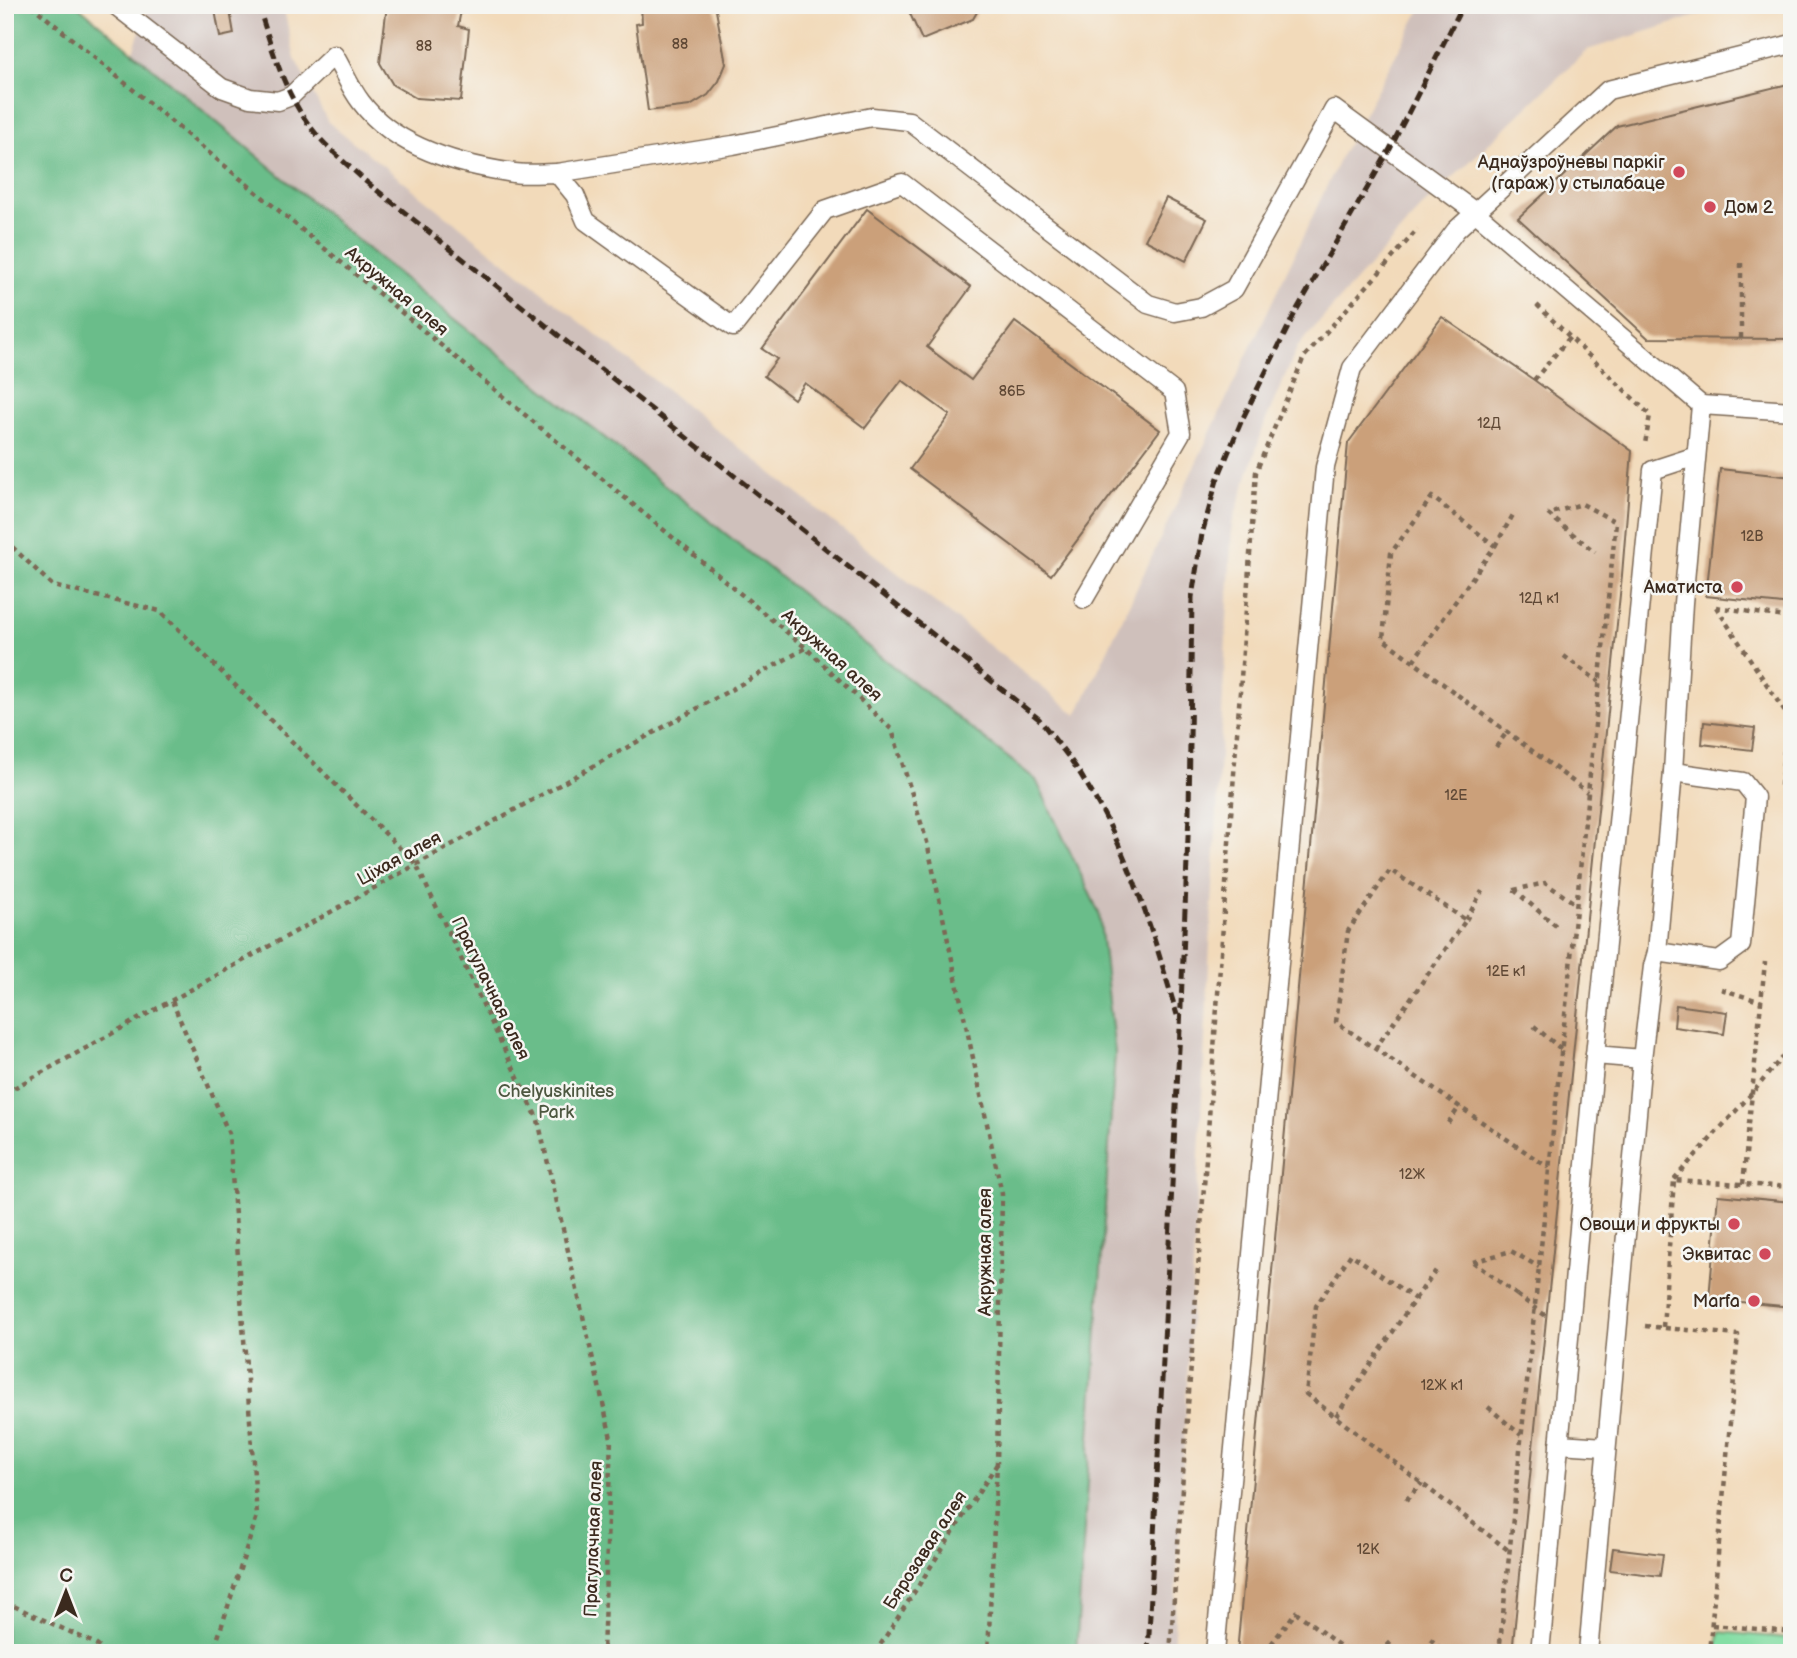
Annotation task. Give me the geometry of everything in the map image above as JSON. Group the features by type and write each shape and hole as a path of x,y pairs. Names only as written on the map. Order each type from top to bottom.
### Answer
{"lane":[{"path":"115,5 222,88 250,97 278,101 291,96 334,55 361,103 393,134 431,153 516,173 557,173 733,145 872,117 909,121 1148,304 1175,312 1202,307 1234,289 1334,109 1475,212 1701,405 1792,411"},
{"path":"1215,1653 1325,467 1352,368 1456,230 1608,90 1792,44"},
{"path":"557,173 575,195 586,221 733,327 825,210 902,183 1174,392 1181,433 1084,599"},
{"path":"1588,1653 1642,1059 1657,952 1701,405"},
{"path":"1540,1653 1595,1055 1653,470 1696,456"},
{"path":"1657,952 1719,961 1741,945 1755,797 1743,782 1673,772"},
{"path":"1595,1055 1642,1059"},
{"path":"1559,1444 1606,1447"}],"path":[{"name":"Акружная алея","path":"30,5 806,648 892,730 927,842 1002,1194 997,1463 988,1653"},
{"path":"1741,261 1741,338"},
{"path":"1534,380 1570,337"},
{"path":"1495,546 1432,497 1391,553 1383,639 1588,792"},
{"path":"1499,1653 1616,522 1582,503 1548,514 1595,552"},
{"path":"1413,662 1495,546 1513,515"},
{"name":"Прагулачная алея","path":"5,540 53,586 160,611 416,864 538,1120 611,1438 603,1653"},
{"path":"1683,603 1792,618"},
{"path":"1716,607 1792,723"},
{"name":"Ціхая алея","path":"5,1093 806,648"},
{"path":"1564,656 1599,682"},
{"path":"1496,747 1507,732"},
{"path":"1466,920 1390,870 1348,931 1336,1022 1549,1168"},
{"path":"1556,926 1514,890 1545,883 1576,905"},
{"path":"1375,1049 1466,920 1482,891"},
{"path":"172,1001 229,1134 257,1516 213,1653"},
{"path":"1534,1026 1561,1049"},
{"path":"1663,1327 1674,1180 1792,1045"},
{"path":"1448,1123 1460,1106"},
{"path":"1674,1180 1792,1187"},
{"path":"1539,1267 1511,1251 1473,1262 1546,1316"},
{"path":"1415,1299 1350,1254 1316,1306 1307,1394 1509,1550"},
{"path":"1336,1416 1437,1269"},
{"path":"1618,1323 1738,1335 1709,1653"},
{"path":"1488,1407 1521,1435"},
{"name":"Бярозавая алея","path":"875,1653 997,1463"},
{"path":"1406,1500 1422,1483"},
{"path":"5,1602 94,1643 107,1653"},
{"path":"1267,1653 1296,1612 1349,1653"},
{"path":"1712,1625 1792,1632"},
{"path":"1430,1639 1446,1653"},
{"path":"1380,1653 1391,1642"}],"shaded area":[{"path":"149,5 283,5 295,59 328,122 1077,715 1341,156 1423,5 1732,5 1587,50 1420,209 1298,346 1265,422 1232,524 1173,1653 1076,1653 1115,1053 387,265 133,51"}],"green space":[{"name":"Chelyuskinites Park","path":"5,5 77,5 387,265 1036,780 1099,913 1115,1053 1076,1653 5,1653"},
{"path":"1719,1632 1788,1638 1787,1653 1717,1653"}],"building":[{"path":"214,5 229,5 234,34 220,37"},
{"path":"387,5 462,5 458,26 469,29 461,101 416,98 393,85 380,63"},
{"path":"641,5 715,5 726,64 719,81 708,95 690,106 648,111 636,24 642,23"},
{"path":"906,5 981,5 973,19 922,40"},
{"name":"Аднаўзроўневы паркіг (гараж) у стылабаце","path":"1792,83 1792,339 1648,338 1518,218 1617,126"},
{"path":"1166,198 1207,219 1186,261 1145,240"},
{"path":"867,209 971,287 927,347 971,380 1015,322 1160,430 1051,575 910,469 950,415 902,380 865,428 805,383 794,399 764,376 777,359 762,349"},
{"path":"1442,317 1632,451 1622,575 1512,1653 1237,1653 1348,443"},
{"path":"1720,469 1792,477 1792,605 1706,596"},
{"path":"1704,722 1755,728 1752,750 1702,744"},
{"path":"1676,1005 1727,1012 1724,1034 1674,1027"},
{"path":"1718,1195 1792,1202 1792,1307 1709,1299"},
{"path":"1613,1548 1663,1554 1660,1576 1610,1570"}],"railway":[{"path":"258,5 280,70 294,101 313,130 344,162 1039,719 1079,772 1115,836 1139,894 1177,1015"},
{"path":"1148,1653 1180,1029 1189,813 1192,597 1202,534 1217,480 1241,422 1296,311 1390,149 1463,5"}],"place":[{"name":"Аднаўзроўневы паркіг (гараж) у стылабаце","path":"1679,172"},
{"name":"Дом 2","path":"1710,207"},
{"name":"Аматиста","path":"1737,587"},
{"name":"Овощи и фрукты","path":"1734,1224"},
{"name":"Эквитас","path":"1765,1254"},
{"name":"Marfa","path":"1754,1301"}]}
